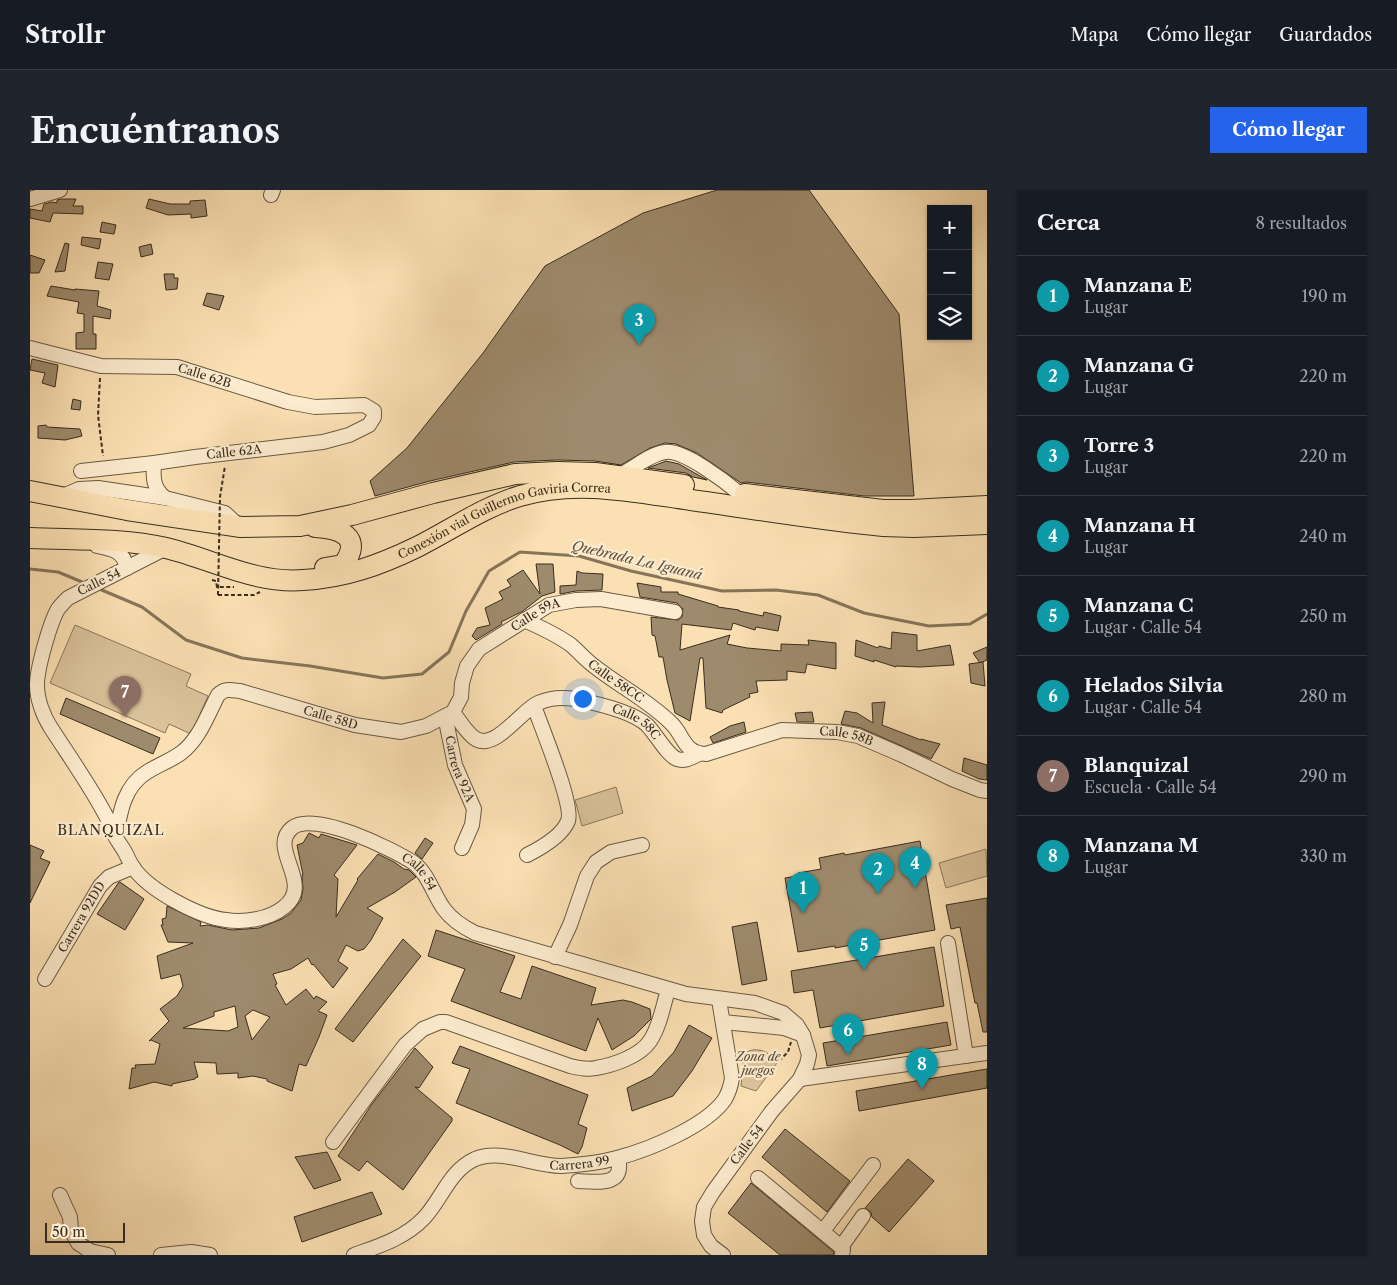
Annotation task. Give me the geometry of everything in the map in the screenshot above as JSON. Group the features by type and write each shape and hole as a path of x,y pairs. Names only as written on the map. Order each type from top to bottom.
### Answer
{"highway":[{"name":"Conexión vial Guillermo Gaviria Correa","path":"32,492 63,496 126,510 241,527 300,526 352,515 433,493 515,474 556,472 620,475 740,494 883,510 987,506"},
{"name":"Conexión vial Guillermo Gaviria Correa","path":"32,538 116,541 166,548 246,574 301,581 350,574 373,566 417,546 460,522 520,496 569,487 618,489 883,526 914,527 987,524"},
{"path":"300,526 328,528 342,532 348,537 352,547 350,556 344,565 318,569 301,581"}],"street":[{"path":"30,200 60,190"},
{"name":"Calle 62B","path":"30,348 101,366 177,367 288,402 315,407 364,405 374,411"},
{"name":"Calle 62A","path":"81,471 323,442 349,435 369,424 374,417 374,411"},
{"path":"620,475 664,452 674,452 717,475 740,494"},
{"path":"133,493 144,487 154,463"},
{"path":"154,463 154,485 165,498"},
{"path":"63,496 79,489 98,488 165,498 225,513 241,527"},
{"name":"Calle 54","path":"65,539 109,548 121,554 126,560 127,568"},
{"name":"Calle 54","path":"166,548 80,590 68,598 58,610 33,686 48,723 95,795 133,867 149,885 208,915 226,920 256,918 278,911 285,906 294,892 294,875 284,846 287,833 291,828 302,823 327,825 346,830 414,863 421,869 444,910 453,919 475,933 668,990 719,1000 755,1003 773,1009 791,1020 808,1055 807,1064 800,1078 772,1111 706,1202 702,1221 704,1235 711,1246 723,1255"},
{"name":"Calle 59A","path":"449,714 461,697 462,683 467,666 479,649 549,605 576,600 601,600 675,612"},
{"name":"Calle 58CC","path":"524,620 548,631 572,646 594,666 632,692 672,724 690,750 699,754"},
{"path":"30,643 44,648"},
{"name":"Calle 58D","path":"116,836 120,809 130,788 144,773 181,753 192,742 222,691 228,689 240,691 355,725 400,732 426,726 449,714"},
{"name":"Calle 58C","path":"449,714 472,737 486,741 496,738 524,712 537,703 557,698 573,699 605,706 645,723 673,757 685,760 699,754"},
{"path":"527,855 540,849 563,830 569,819 564,789 534,706"},
{"name":"Carrera 92A","path":"449,714 455,765 474,809 472,825 462,848"},
{"name":"Calle 58B","path":"699,754 706,754 782,730 836,732 858,736 952,779 987,791"},
{"path":"555,957 570,925 587,876 596,862 611,852 642,845"},
{"name":"Carrera 92DD","path":"45,980 100,886 109,878 133,867"},
{"path":"948,943 966,1056"},
{"path":"333,1142 405,1045 423,1029 432,1024 446,1022 570,1066 583,1069 596,1068 626,1059 649,1043 668,990"},
{"name":"Carrera 99","path":"354,1255 398,1237 418,1223 433,1207 453,1175 476,1159 498,1155 538,1164 560,1166 591,1164 618,1158 646,1148 687,1129 707,1117 724,1100 732,1078 719,1000"},
{"path":"722,1022 771,1026 798,1033"},
{"path":"800,1078 987,1053"},
{"path":"617,1177 620,1169 618,1158"},
{"path":"823,1231 873,1164"},
{"path":"578,1181 598,1182 611,1180 621,1177 632,1170"},
{"path":"758,1178 823,1231 842,1251 863,1216"},
{"path":"60,1195 70,1217 73,1235 78,1243 90,1251 108,1255"},
{"path":"161,1255 191,1252 210,1255"}],"path":[{"path":"101,366 98,416 105,468"},
{"path":"225,466 220,497 218,594 254,595 259,593 259,587"},
{"path":"209,578 216,581 217,587 235,586"},
{"path":"779,1061 788,1052 798,1033"}],"green space":[{"path":"75,625 191,674 186,686 208,696 191,734 169,724 165,733 50,683"},
{"path":"616,787 623,813 582,826 575,800"},
{"path":"986,849 987,876 946,888 939,863"},
{"name":"Zona de juegos","path":"752,1050 766,1052 777,1063 756,1091 741,1086 744,1053"}],"building":[{"path":"717,190 809,190 899,314 914,496 864,496 746,482 741,483 697,453 676,444 665,443 650,448 621,465 595,461 514,462 430,481 375,496 370,481 407,448 483,353 545,266 643,213"},
{"path":"76,199 73,206 83,206 83,214 53,213 50,222 30,218 30,209 42,211 44,204 57,203 57,200"},
{"path":"149,199 170,204 190,204 190,201 205,200 207,216 191,218 191,214 168,215 146,208"},
{"path":"102,222 116,225 114,234 100,232"},
{"path":"82,237 101,239 99,249 81,245"},
{"path":"65,243 69,244 65,271 55,272"},
{"path":"151,244 153,254 141,257 139,247"},
{"path":"30,255 45,260 39,273 30,273"},
{"path":"98,262 113,264 109,280 95,278"},
{"path":"164,274 174,274 174,278 178,278 177,289 166,290"},
{"path":"51,286 99,291 97,306 111,310 110,319 93,316 93,334 96,334 96,349 76,349 76,333 84,332 84,314 77,313 79,302 47,296"},
{"path":"207,293 224,296 219,310 203,305"},
{"path":"32,359 58,365 55,387 42,383 45,373 30,370"},
{"path":"73,399 81,401 80,410 71,409"},
{"path":"46,425 47,427 80,429 82,436 65,440 38,438 38,426"},
{"path":"666,461 679,464 707,480 693,477 686,473 648,468"},
{"path":"536,564 553,564 555,592 542,596 523,611 501,622 502,624 476,640 472,636 477,628 490,625 485,608 503,599 499,592 511,586 507,580 523,570 540,594"},
{"path":"577,571 603,574 602,590 560,594 560,586 576,585"},
{"path":"637,583 661,587 661,592 678,592 678,594 718,607 763,616 764,612 781,616 778,631 756,627 755,630 733,623 731,630 682,624 680,650 730,635 727,644 781,651 781,644 809,645 808,640 836,643 836,669 807,664 805,673 787,671 787,680 756,681 758,692 749,694 750,697 723,710 722,713 706,708 703,658 700,658 690,721 675,713 663,657 659,657 655,636 652,635 651,617 678,620 682,617 683,609 677,603 640,597"},
{"path":"892,632 917,635 917,651 950,645 954,665 896,667 855,656 856,640 878,648 879,646 891,649"},
{"path":"987,647 987,660 980,663 973,653"},
{"path":"983,662 985,686 971,683 969,664"},
{"path":"66,698 160,738 153,754 60,714"},
{"path":"885,702 882,725 921,740 940,744 931,759 861,728 841,724 845,711 857,713 873,723 872,703"},
{"path":"812,712 814,722 797,722 795,713"},
{"path":"744,722 746,732 713,743 710,737 730,726"},
{"path":"964,758 987,765 987,780 979,779 962,771"},
{"path":"309,833 319,838 321,834 357,845 334,875 338,879 336,917 357,879 378,854 409,870 416,877 367,908 383,918 364,949 358,951 346,945 338,961 348,968 333,988 308,958 291,969 273,974 277,984 275,985 286,1005 306,989 314,999 316,996 327,1002 318,1011 327,1015 319,1037 306,1066 299,1064 292,1091 267,1081 267,1079 253,1076 238,1078 238,1073 217,1074 216,1063 194,1062 198,1077 195,1079 172,1084 172,1086 154,1082 129,1089 132,1068 136,1068 135,1065 155,1064 160,1044 149,1041 169,1021 160,1009 177,996 183,986 180,974 161,979 157,956 193,943 168,942 161,925 163,925 162,919 166,918 167,906 201,922 200,926 208,925 232,930 259,928 282,919 291,913 301,900 303,875 297,845 303,843","holes":["235,1006 238,1027 228,1031 183,1028 214,1016 214,1012","253,1010 270,1017 252,1040 245,1016"]},
{"path":"425,838 433,843 422,859 415,853"},
{"path":"920,841 935,930 835,948 835,946 798,952 785,878 798,876 798,873 821,869 819,858"},
{"path":"30,845 44,851 40,858 50,862 30,903"},
{"path":"119,882 144,899 125,930 97,914"},
{"path":"987,898 987,1032 983,1032 977,1003 975,1003 960,927 951,929 946,905"},
{"path":"757,922 767,980 742,985 732,927"},
{"path":"436,930 515,956 500,992 521,999 532,966 596,988 591,1005 623,1000 632,1002 650,1009 651,1019 634,1036 612,1050 598,1018 586,1051 451,1001 465,969 428,956"},
{"path":"403,939 421,956 353,1042 335,1029"},
{"path":"934,947 944,1006 820,1028 813,990 794,993 791,971"},
{"path":"947,1022 951,1045 827,1066 823,1043"},
{"path":"689,1025 712,1038 692,1071 673,1096 632,1111 627,1088 652,1076 674,1052"},
{"path":"460,1046 588,1095 578,1124 587,1128 578,1154 456,1103 470,1069 452,1063"},
{"path":"415,1048 433,1067 419,1088 415,1087 452,1118 452,1121 403,1190 367,1161 359,1171 338,1156 372,1104"},
{"path":"987,1069 987,1088 859,1111 856,1091"},
{"path":"785,1129 850,1181 827,1212 762,1157"},
{"path":"327,1152 341,1180 314,1189 295,1157"},
{"path":"908,1159 934,1181 889,1232 865,1208"},
{"path":"751,1183 834,1252 833,1255 780,1255 728,1213"},
{"path":"372,1192 382,1214 302,1242 294,1217"}],"waterway":[{"name":"Quebrada La Iguaná","path":"97,588 142,607 186,640 242,658 310,666 383,678 422,674 449,652 466,611 489,571 520,552 579,556 631,571 722,591 776,590 818,595 864,613 929,626 970,624 987,614"},
{"name":"Quebrada La Iguaná","path":"30,569 58,572 87,584"}],"place":[{"name":"Torre 3","path":"639,345"},
{"name":"Blanquizal","path":"125,717"},
{"name":"Manzana H","path":"915,888"},
{"name":"Manzana G","path":"878,894"},
{"name":"Manzana E","path":"803,913"},
{"name":"Manzana C","path":"864,970"},
{"name":"Helados Silvia","path":"848,1055"},
{"name":"Manzana M","path":"922,1089"}],"district":[{"name":"BLANQUIZAL","path":"111,830"}]}
